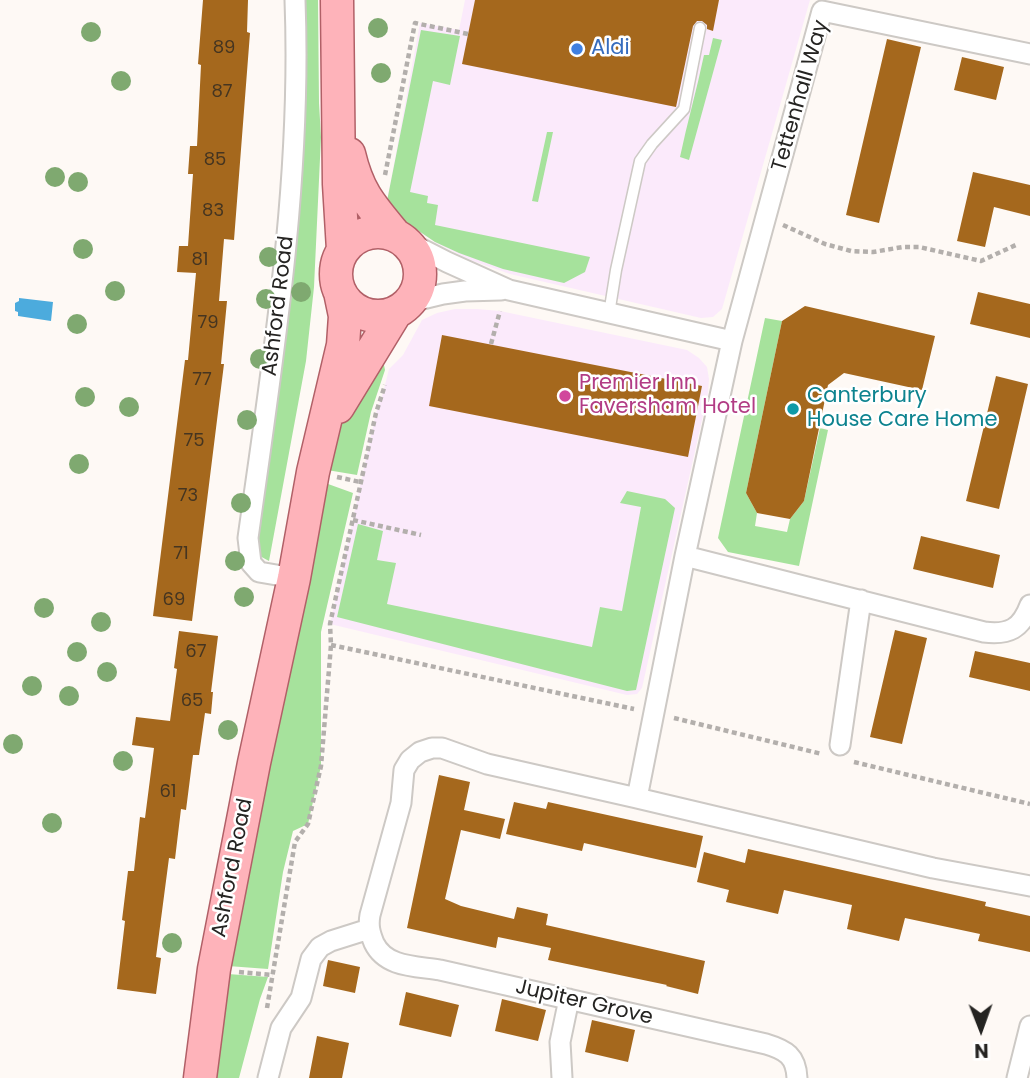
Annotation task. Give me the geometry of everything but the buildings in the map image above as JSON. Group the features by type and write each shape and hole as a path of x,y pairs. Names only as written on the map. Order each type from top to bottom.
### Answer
{"main road":[{"path":"337,0 339,184 343,250"},
{"path":"338,105 357,184 366,200 414,250 420,264 421,277 417,291 403,307 383,316 358,311 347,303 340,292 336,277 337,263 343,250 366,233 380,231 400,238"},
{"name":"Ashford Road","path":"200,1078 214,969 254,763 294,578 313,472 343,345 345,316 340,292"},
{"name":"Ashford Road","path":"324,429 403,307"}],"street":[{"name":"Ashford Road","path":"294,578 260,572 251,563 248,538 278,324 291,204 297,61 295,0"},
{"name":"Tettenhall Way","path":"653,713 732,341 824,6 1030,54"},
{"path":"400,238 447,262 505,297"},
{"path":"403,307 443,294 466,291 609,314 732,341"},
{"path":"685,556 997,634 1010,631 1019,624 1030,605"},
{"path":"836,753 861,600"},
{"path":"637,798 653,713"},
{"path":"268,1078 281,1028 302,998 311,959 320,947 331,941 369,929 370,915 401,803 404,770 410,760 420,752 432,748 442,748 487,764 933,868 1030,886"},
{"name":"Jupiter Grove","path":"369,929 376,947 382,954 398,963 440,970 779,1048 793,1058 797,1078"},
{"path":"562,1078 560,1042 569,999"},
{"path":"1017,1078 1030,1026"}],"lane":[{"path":"609,314 640,161 684,109 700,28"}],"path":[{"path":"385,176 415,23 468,34"},
{"path":"767,217 825,244 851,251 919,247 981,261 1018,244"},
{"path":"491,344 505,297"},
{"path":"266,1014 295,842 309,824 321,766 331,645 330,624 376,413 386,381"},
{"path":"353,520 421,535"},
{"path":"331,645 836,753 1030,804"}],"shaded area":[{"path":"465,0 810,0 722,309 713,317 701,318 510,274 470,260 436,243 407,223 387,201 420,23 459,30"},
{"path":"455,309 500,311 687,350 707,367 708,393 642,688 637,694 627,695 330,624 376,413 389,369 403,355 422,320"}],"green space":[{"path":"305,0 318,0 321,137 314,287 306,361 269,561 256,554 290,278 300,139"},
{"path":"421,30 460,36 450,85 433,81 410,192 428,196 427,203 438,205 435,225 590,257 585,272 564,283 503,269 435,242 407,223 387,201"},
{"path":"713,38 722,40 689,160 680,157 704,55 709,55"},
{"path":"547,132 553,132 538,202 532,201"},
{"path":"765,318 782,321 746,493 757,513 755,526 787,532 790,519 804,501 820,428 828,430 799,566 728,552 718,538"},
{"path":"383,360 385,370 371,412 357,475 327,470 338,431 356,390"},
{"path":"317,480 353,493 321,632 321,766 308,824 293,831 283,872 268,969 228,966"},
{"path":"627,491 665,499 675,508 636,690 627,691 337,617 358,524 383,531 377,560 396,563 387,604 592,647 600,607 622,611 641,507 620,503"},
{"path":"228,974 268,977 239,1078 210,1078"}],"water":[{"path":"19,298 53,302 51,321 18,316 15,303"}],"place":[{"name":"Aldi","path":"577,49"},
{"name":"Premier Inn Faversham Hotel","path":"565,396"},
{"name":"Canterbury House Care Home","path":"793,409"}]}
